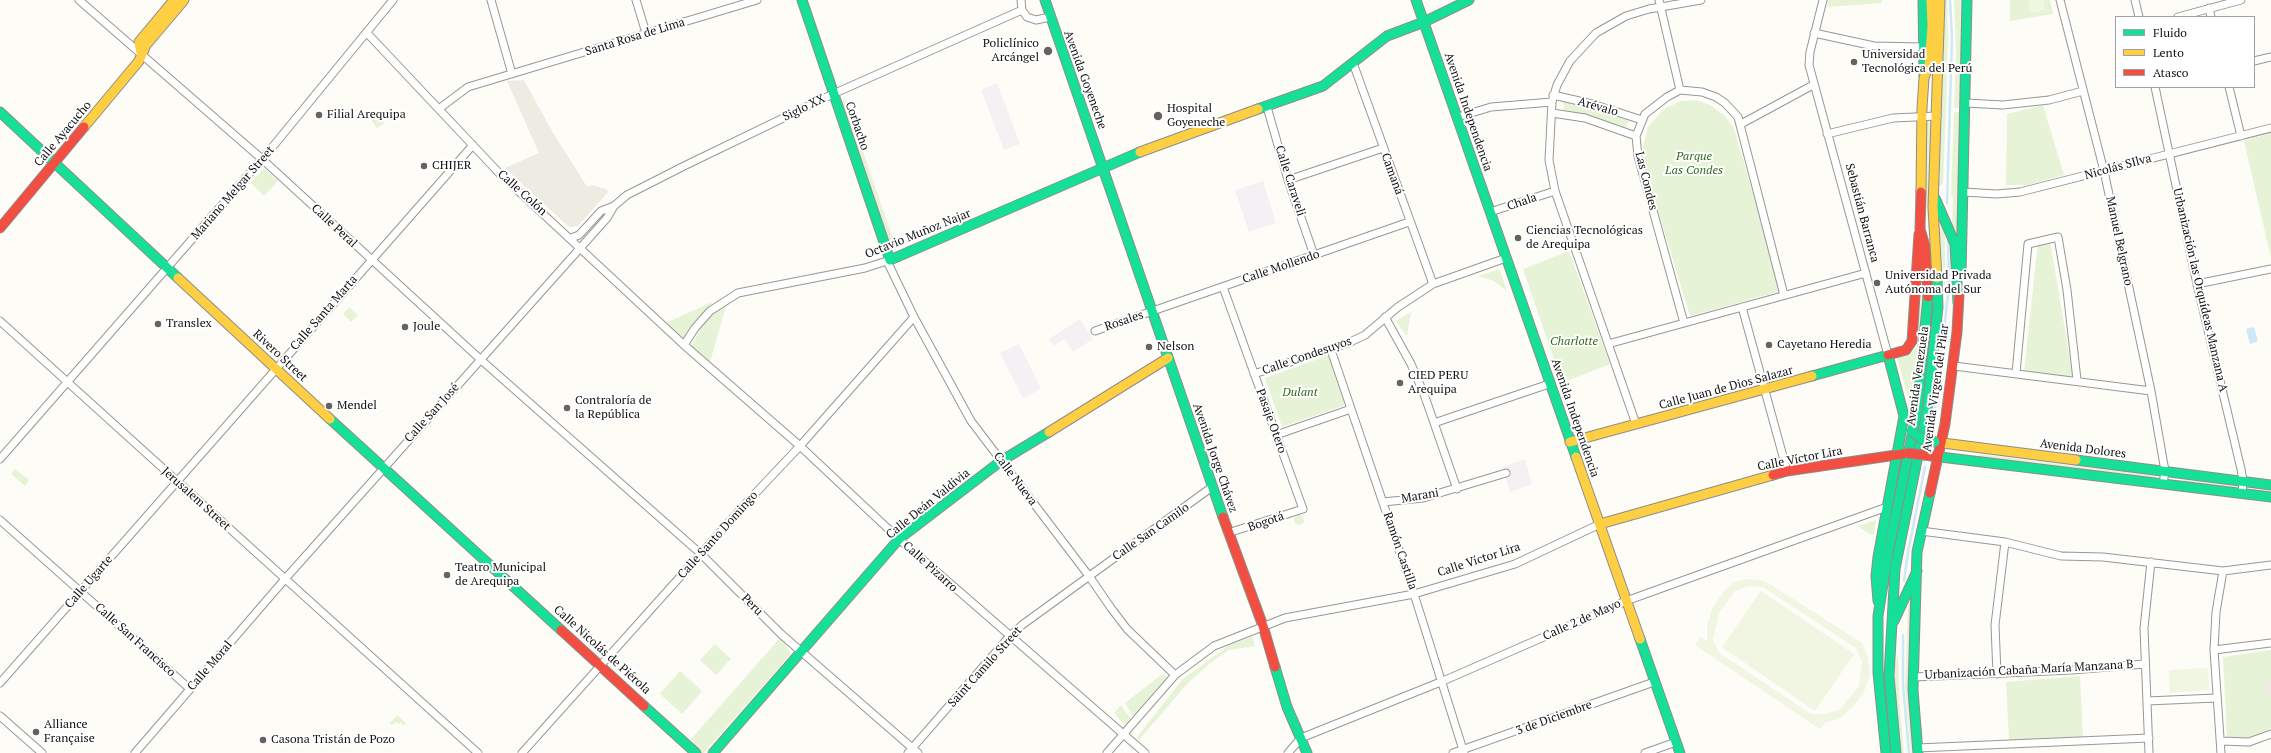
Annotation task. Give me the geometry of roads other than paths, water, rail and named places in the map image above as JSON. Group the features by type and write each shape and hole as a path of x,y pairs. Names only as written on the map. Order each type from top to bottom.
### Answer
{"main road":[{"name":"Calle Ayacucho","path":"141,54 139,42 174,0"},
{"name":"Calle Ayacucho","path":"0,228 139,61 141,54 184,0"},
{"name":"Corbacho","path":"802,0 888,258"},
{"name":"Avenida Goyeneche","path":"1045,0 1104,169"},
{"name":"Avenida Independencia","path":"1416,0 1458,116 1549,384 1600,524 1680,753"},
{"name":"Octavio Muñoz Najar","path":"888,258 1104,169 1116,161 1323,86 1387,36 1424,22 1469,0"},
{"name":"Avenida Venezuela","path":"1878,616 1888,553 1917,411 1924,354 1929,285 1925,246 1920,229 1924,78 1923,0"},
{"name":"Avenida Venezuela","path":"1924,78 1929,65 1932,27 1931,0"},
{"name":"Avenida Venezuela","path":"1896,753 1889,676 1895,569 1927,411 1934,357 1939,287 1934,234 1934,194 1940,0"},
{"name":"Avenida Virgen del Pilar","path":"1918,751 1914,677 1917,552 1954,366 1960,286 1966,103 1967,0"},
{"name":"Rivero Street","path":"0,112 490,566"},
{"name":"Avenida Jorge Chávez","path":"1104,169 1212,488 1263,626 1287,707 1307,753"},
{"path":"1934,194 1955,244 1958,303"},
{"name":"Calle Juan de Dios Salazar","path":"1570,442 1765,390 1906,350 1912,341 1920,229"},
{"name":"Sebastián Barranca","path":"1888,355 1904,416 1897,456"},
{"name":"Calle Deán Valdivia","path":"713,753 899,539 1001,461 1168,358"},
{"name":"Avenida Dolores","path":"1904,416 1911,431 1924,440 1938,443 2271,485"},
{"path":"1897,456 1907,453 1935,456 2271,497"},
{"name":"Avenida Venezuela","path":"1886,753 1878,673 1876,576 1897,456"},
{"name":"Calle Víctor Lira","path":"1600,524 1787,471 1897,456"},
{"name":"Calle Nicolás de Piérola","path":"490,566 696,753"},
{"path":"1891,629 1917,571"},
{"path":"1878,673 1876,711 1878,753"}],"street":[{"name":"Calle Peral","path":"79,0 262,159 480,360 587,455"},
{"name":"Mariano Melgar Street","path":"0,459 262,159 393,0"},
{"path":"440,108 468,87 512,74 491,0"},
{"path":"636,0 646,33"},
{"name":"Santa Rosa de Lima","path":"512,74 646,33 740,2 757,0"},
{"path":"1021,0 1022,10 1031,20 1040,20 1050,17"},
{"path":"1636,424 1554,191 1549,160 1553,99 1570,61 1596,33 1626,16 1660,3 1701,0"},
{"name":"Sebastián Barranca","path":"1823,0 1814,33 1809,65 1888,355"},
{"name":"Manuel Belgrano","path":"2060,0 2104,172 2151,391 2165,471 2163,484"},
{"path":"2135,0 2139,16"},
{"path":"2181,16 2241,0"},
{"path":"1660,3 1680,90 1702,92 1725,103 1741,124 1784,295"},
{"path":"2209,8 2211,16"},
{"name":"Siglo XX","path":"571,238 579,235 601,211 614,206 627,195 833,94 1022,10"},
{"name":"Calle Colón","path":"367,33 440,108 499,173 571,238 684,345"},
{"path":"1814,33 1874,46 1924,48"},
{"path":"2255,61 2271,57"},
{"name":"Camaná","path":"1353,63 1409,222 1433,284"},
{"path":"1741,124 1814,85"},
{"name":"Urbanización las Orquídeas Manzana A","path":"2155,88 2197,284 2243,481 2242,494"},
{"path":"2229,88 2241,136"},
{"name":"Las Condes","path":"1680,90 1667,97 1645,114 1636,136 1638,156 1684,323"},
{"path":"1966,103 2003,105 2049,100 2083,91"},
{"name":"Arévalo","path":"1458,116 1491,107 1553,99 1592,104 1642,120"},
{"name":"Calle Caraveli","path":"1267,107 1288,180 1314,255"},
{"name":"Arévalo","path":"1552,113 1585,118 1636,136"},
{"path":"1827,134 1893,118 1937,116"},
{"name":"Nicolás SIlva","path":"1963,192 1997,194 2020,192 2104,172 2170,152 2271,128"},
{"name":"Calle Santa Marta","path":"177,481 473,145"},
{"path":"1288,180 1383,148"},
{"name":"Chala","path":"1490,212 1554,191"},
{"name":"Siglo XX","path":"580,247 607,218 614,206"},
{"name":"Calle Mollendo","path":"1153,312 1409,222"},
{"path":"2016,373 2028,244 2058,237 2067,290 2077,380"},
{"name":"Calle San José","path":"285,579 580,247"},
{"name":"Calle Nueva","path":"888,258 914,317 971,421 1127,628 1175,674"},
{"name":"Octavio Muñoz Najar","path":"684,345 695,328 710,311 738,293 865,268 888,258"},
{"name":"Calle Condesuyos","path":"1254,374 1331,350 1365,335 1385,317 1433,284 1506,258"},
{"path":"2197,284 2271,269"},
{"path":"1608,344 1866,273"},
{"name":"Pasaje Otero","path":"1223,287 1303,509"},
{"path":"1742,307 1787,471"},
{"name":"Rosales","path":"1095,331 1153,312"},
{"name":"Calle Santo Domingo","path":"522,753 800,446 914,317"},
{"path":"1385,317 1411,364 1434,423 1457,489"},
{"name":"Jerusalem Street","path":"0,321 478,753"},
{"name":"Calle Pizarro","path":"684,345 800,446 899,539 1144,753"},
{"name":"Ramón Castilla","path":"1331,350 1443,681 1464,751"},
{"path":"1954,366 2077,380 2151,391"},
{"path":"1434,423 1549,384"},
{"path":"1276,435 1351,409"},
{"name":"Peru","path":"587,455 701,554 802,652 913,751"},
{"name":"Marani","path":"1383,502 1423,498 1506,474"},
{"name":"Calle Ugarte","path":"0,683 177,481"},
{"name":"Calle San Camilo","path":"1089,576 1212,488"},
{"name":"Calle 2 de Mayo","path":"1288,753 1301,738 1443,681 1626,600 1887,507"},
{"name":"Bogotá","path":"1228,533 1303,509"},
{"name":"Calle San Francisco","path":"0,520 190,689"},
{"name":"Calle Víctor Lira","path":"1107,753 1175,674 1214,646 1263,626 1293,616 1414,594 1515,564 1600,524"},
{"path":"1921,531 2005,542 2061,556 2103,557 2223,571 2271,565"},
{"path":"1997,674 1995,625 2005,542"},
{"path":"2149,753 2144,628 2151,562"},
{"path":"2222,753 2216,698 2214,650 2216,612 2223,571"},
{"name":"Saint Camilo Street","path":"913,751 1009,636 1089,576"},
{"name":"Calle Moral","path":"135,753 285,579"},
{"path":"2214,650 2271,643"},
{"name":"Urbanización Cabaña María Manzana B","path":"1914,677 1997,674 2145,664"},
{"name":"3 de Diciembre","path":"1453,753 1464,751 1654,682"},
{"path":"2147,701 2216,698"},
{"path":"1,718 42,753"},
{"path":"2221,741 2249,742 2271,734"},
{"path":"1918,751 2149,738"},
{"path":"1645,753 1676,742"}],"water":[{"path":"2254,327 2258,341 2250,344 2246,329"}],"waterway":[{"path":"1947,203 1952,38 1950,0"},
{"path":"1933,427 1949,286 1948,242"},
{"path":"1904,581 1908,552 1925,467"},
{"path":"1903,635 1903,685 1909,753"}],"place":[{"name":"Policlínico Arcángel","path":"1048,51"},
{"name":"Universidad Tecnológica del Perú","path":"1854,62"},
{"name":"Filial Arequipa","path":"319,115"},
{"name":"Hospital Goyeneche","path":"1158,116"},
{"name":"CHIJER","path":"424,166"},
{"name":"Ciencias Tecnológicas de Arequipa","path":"1518,238"},
{"name":"Universidad Privada Autónoma del Sur","path":"1877,283"},
{"name":"Translex","path":"158,324"},
{"name":"Joule","path":"405,327"},
{"name":"Cayetano Heredia","path":"1769,345"},
{"name":"Nelson","path":"1149,347"},
{"name":"CIED PERU Arequipa","path":"1400,383"},
{"name":"Mendel","path":"329,406"},
{"name":"Contraloría de la República","path":"567,408"},
{"name":"Teatro Municipal de Arequipa","path":"447,575"},
{"name":"Alliance Française","path":"36,732"},
{"name":"Casona Tristán de Pozo","path":"263,740"}],"park label":[{"name":"Parque Las Condes","path":"1694,164"},
{"name":"Charlotte","path":"1574,342"},
{"name":"Dulant","path":"1300,393"}]}
